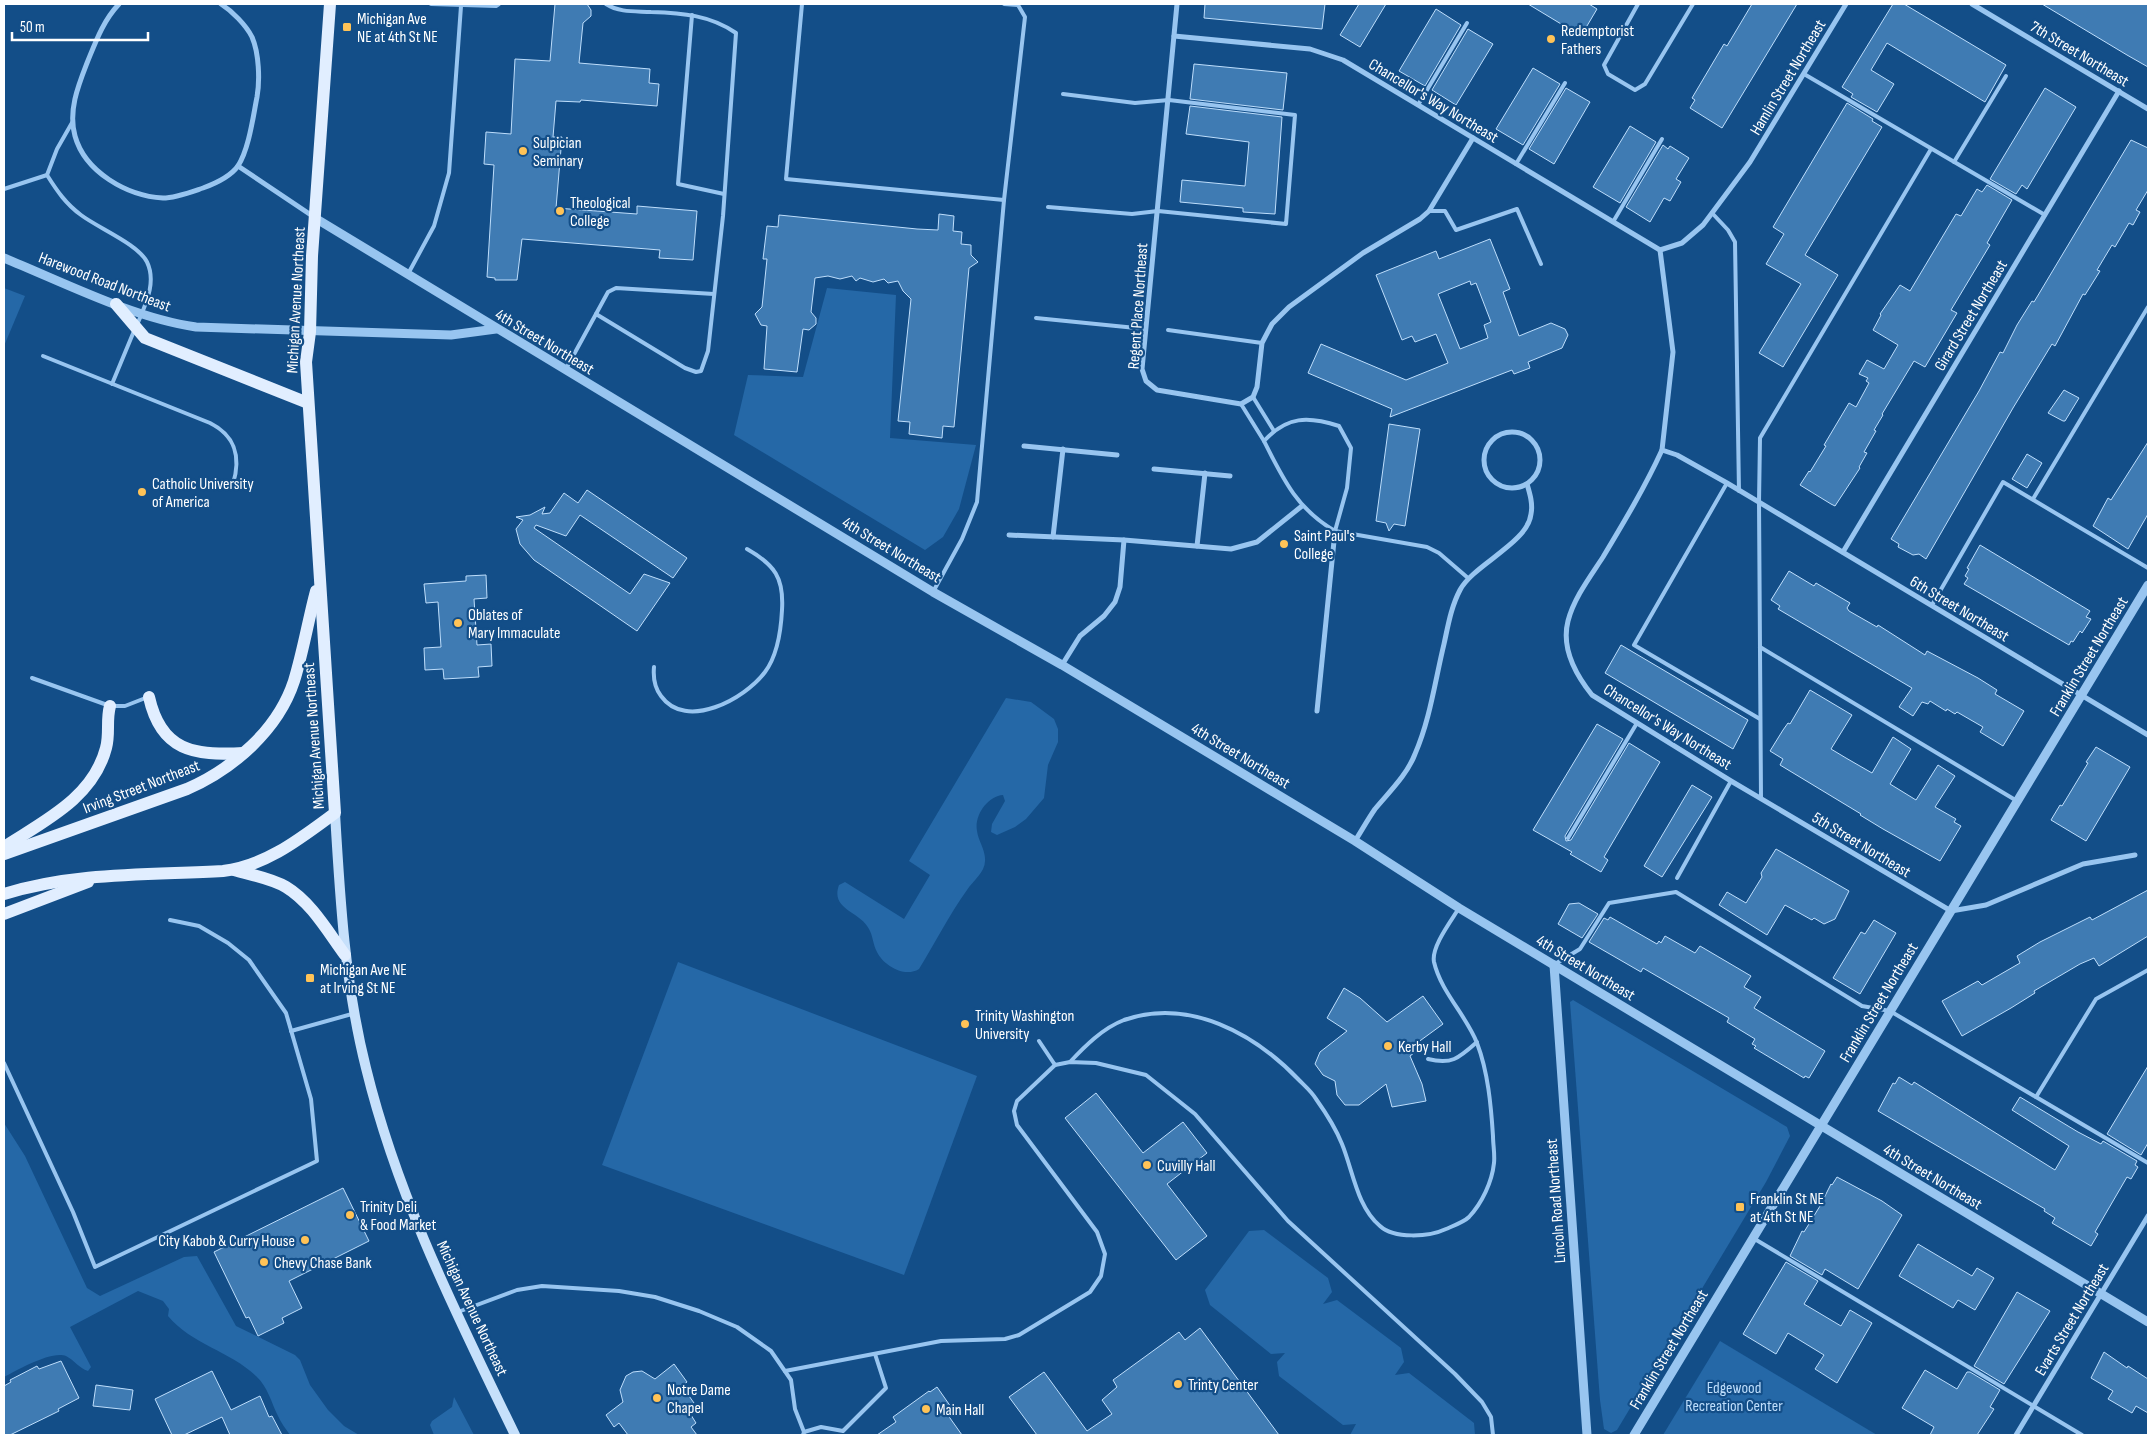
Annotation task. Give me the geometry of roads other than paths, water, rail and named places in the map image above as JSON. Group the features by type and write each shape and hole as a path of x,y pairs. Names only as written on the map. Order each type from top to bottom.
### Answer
{"main road":[{"name":"Michigan Avenue Northeast","path":"330,4 315,218 310,332 306,362 345,955 355,1014 373,1095 398,1176 423,1241 515,1435"},
{"path":"116,304 145,338 308,403"},
{"name":"Irving Street Northeast","path":"4,854 193,786 224,769 244,753 272,722 294,681 319,578"},
{"path":"150,697 157,722 173,741 209,754 244,753"},
{"path":"4,846 74,800 91,780 107,746 107,723 110,706"},
{"path":"4,894 58,881 106,876 234,870 252,865 271,856 335,813"},
{"path":"234,870 274,881 291,890 308,907 345,955"},
{"path":"4,914 106,876"}],"street":[{"path":"119,4 102,27 76,92 73,120 74,135 80,150 95,168 115,184 139,194 164,198 188,193 226,177 238,166 251,132 258,88 256,54 252,37 241,23 221,4"},
{"name":"Regent Place Northeast","path":"1177,4 1142,369 1146,381 1157,390 1242,404"},
{"name":"Hamlin Street Northeast","path":"1712,214 1750,162 1846,4"},
{"name":"7th Street Northeast","path":"1972,4 2148,109"},
{"name":"Chancellor's Way Northeast","path":"1174,36 1310,49 1343,60 1660,250 1672,352 1662,450 1645,488 1578,598 1568,622 1569,652 1580,680 1600,701 1761,798"},
{"name":"Girard Street Northeast","path":"1843,552 2119,91"},
{"path":"1242,404 1253,397 1257,387 1262,343 1272,324 1289,307 1363,253 1420,219 1429,211 1473,138"},
{"path":"238,166 315,218"},
{"path":"1660,250 1682,243 1703,225 1712,214"},
{"name":"4th Street Northeast","path":"315,218 933,592 1062,665 1355,841 1459,908 2148,1322"},
{"name":"Harewood Road Northeast","path":"4,258 116,304 166,322 196,327 310,332 451,334 496,329"},
{"path":"1510,431 1519,432 1535,443 1541,460 1539,470 1527,484 1509,489 1492,481 1487,474 1484,455 1493,439 1510,431"},
{"path":"1024,446 1117,455"},
{"path":"1052,537 1063,449"},
{"path":"1662,450 1677,455 1758,502"},
{"path":"1154,469 1230,476"},
{"path":"1197,546 1205,473"},
{"path":"1355,841 1374,811 1405,773 1415,756 1424,728 1451,614 1460,590 1468,578 1504,550 1522,531 1532,516 1527,484"},
{"name":"6th Street Northeast","path":"1758,502 2148,736"},
{"path":"1009,535 1124,540 1231,549 1257,542 1302,506"},
{"path":"1317,711 1335,531"},
{"path":"1062,665 1080,636 1104,616 1115,602 1120,587 1124,540"},
{"name":"Franklin Street Northeast","path":"1634,1435 2148,585"},
{"name":"5th Street Northeast","path":"1761,798 1951,911"},
{"path":"1951,911 1986,905 2083,864 2135,855"},
{"name":"Lincoln Road Northeast","path":"1554,965 1587,1435"},
{"name":"Evarts Street Northeast","path":"2016,1435 2148,1216"}],"lane":[{"path":"432,4 461,6 496,6 499,4"},
{"path":"596,314 685,368 696,372 701,371 704,366 708,351 724,194 736,33 711,18 692,14 623,11 606,4"},
{"path":"802,4 786,179 1004,200"},
{"path":"933,592 962,539 977,502 1004,200 1024,18 1018,5 1004,4"},
{"path":"1638,4 1604,65 1608,74 1635,90 1645,84 1693,4"},
{"path":"407,275 434,226 449,173 461,6"},
{"path":"692,14 678,184 724,194"},
{"path":"1418,105 1467,23"},
{"path":"1804,74 2045,216"},
{"path":"1954,162 2006,76"},
{"path":"1516,164 1565,83"},
{"path":"1048,207 1132,214 1158,211 1286,224 1295,115 1169,100 1135,102 1062,94"},
{"path":"47,175 73,120"},
{"path":"1613,222 1662,139"},
{"path":"1761,798 1758,502 1760,438 1931,149"},
{"path":"4,188 47,175"},
{"path":"47,175 59,196 81,215 134,248 146,261 150,278 150,294 112,384"},
{"path":"1429,211 1445,210 1456,230 1517,208 1541,264"},
{"path":"1712,214 1728,230 1735,242 1739,491"},
{"path":"565,370 608,292 616,288 714,294"},
{"path":"2033,499 2148,307"},
{"path":"1036,318 1146,329"},
{"path":"1168,330 1262,343"},
{"path":"43,356 224,431 232,442 237,459 232,484"},
{"path":"1253,397 1274,430"},
{"path":"1242,404 1264,441 1288,489 1318,521 1335,531 1427,547 1439,553 1468,578"},
{"path":"1264,441 1274,430 1297,420 1318,419 1339,426 1351,448 1347,488 1335,531"},
{"path":"1932,605 2003,482 2148,568"},
{"path":"1727,483 1634,645 1760,719"},
{"path":"654,667 654,684 665,702 680,711 689,712 701,712 736,696 765,672 775,650 783,596 781,584 773,568 747,549"},
{"path":"1760,647 2017,801"},
{"path":"32,678 110,706 125,706 150,697"},
{"path":"1568,838 1637,723"},
{"path":"1677,878 1731,780"},
{"path":"1554,965 1580,949 1609,903 1676,892 1862,1006 1890,1011 2148,1163"},
{"path":"1070,1062 1089,1042 1124,1020 1164,1012 1194,1015 1221,1024 1258,1044 1287,1067 1316,1098 1341,1142 1369,1216 1382,1229 1424,1236 1445,1230 1468,1218 1481,1201 1490,1182 1494,1162 1491,1100 1477,1042 1442,983 1433,960 1438,943 1459,908"},
{"path":"4,1063 73,1212 95,1267 316,1161 311,1099 286,1013 249,960 228,943 199,926 170,920"},
{"path":"2036,1097 2096,999 2148,970"},
{"path":"291,1031 355,1014"},
{"path":"1039,1041 1056,1065"},
{"path":"1428,1058 1441,1062 1458,1059 1477,1042"},
{"path":"785,1371 941,1341 1005,1339 1019,1335 1090,1292 1101,1276 1105,1254 1097,1232 1017,1125 1014,1111 1017,1101 1056,1065 1070,1062 1096,1063 1146,1076 1195,1114 1288,1221 1455,1374 1482,1402 1491,1417 1493,1435"},
{"path":"1753,1238 2082,1435"},
{"path":"456,1312 517,1290 542,1286 619,1291 655,1296 737,1327 771,1351 790,1380 795,1409 804,1433 821,1427 843,1431 886,1388 875,1354"}],"place":[{"name":"Michigan Ave NE at 4th St NE","path":"347,27"},
{"name":"Redemptorist Fathers","path":"1551,39"},
{"name":"Sulpician Seminary","path":"523,151"},
{"name":"Theological College","path":"560,211"},
{"name":"Catholic University of America","path":"142,492"},
{"name":"Saint Paul's College","path":"1284,544"},
{"name":"Oblates of Mary Immaculate","path":"458,623"},
{"name":"Michigan Ave NE at Irving St NE","path":"310,978"},
{"name":"Trinity Washington University","path":"965,1024"},
{"name":"Kerby Hall","path":"1388,1046"},
{"name":"Cuvilly Hall","path":"1147,1165"},
{"name":"Franklin St NE at 4th St NE","path":"1740,1207"},
{"name":"Trinity Deli & Food Market","path":"350,1215"},
{"name":"City Kabob & Curry House","path":"305,1240"},
{"name":"Chevy Chase Bank","path":"264,1262"},
{"name":"Trinty Center","path":"1178,1384"},
{"name":"Notre Dame Chapel","path":"657,1398"},
{"name":"Main Hall","path":"926,1409"}],"park label":[{"name":"Edgewood Recreation Center","path":"1734,1396"}]}
